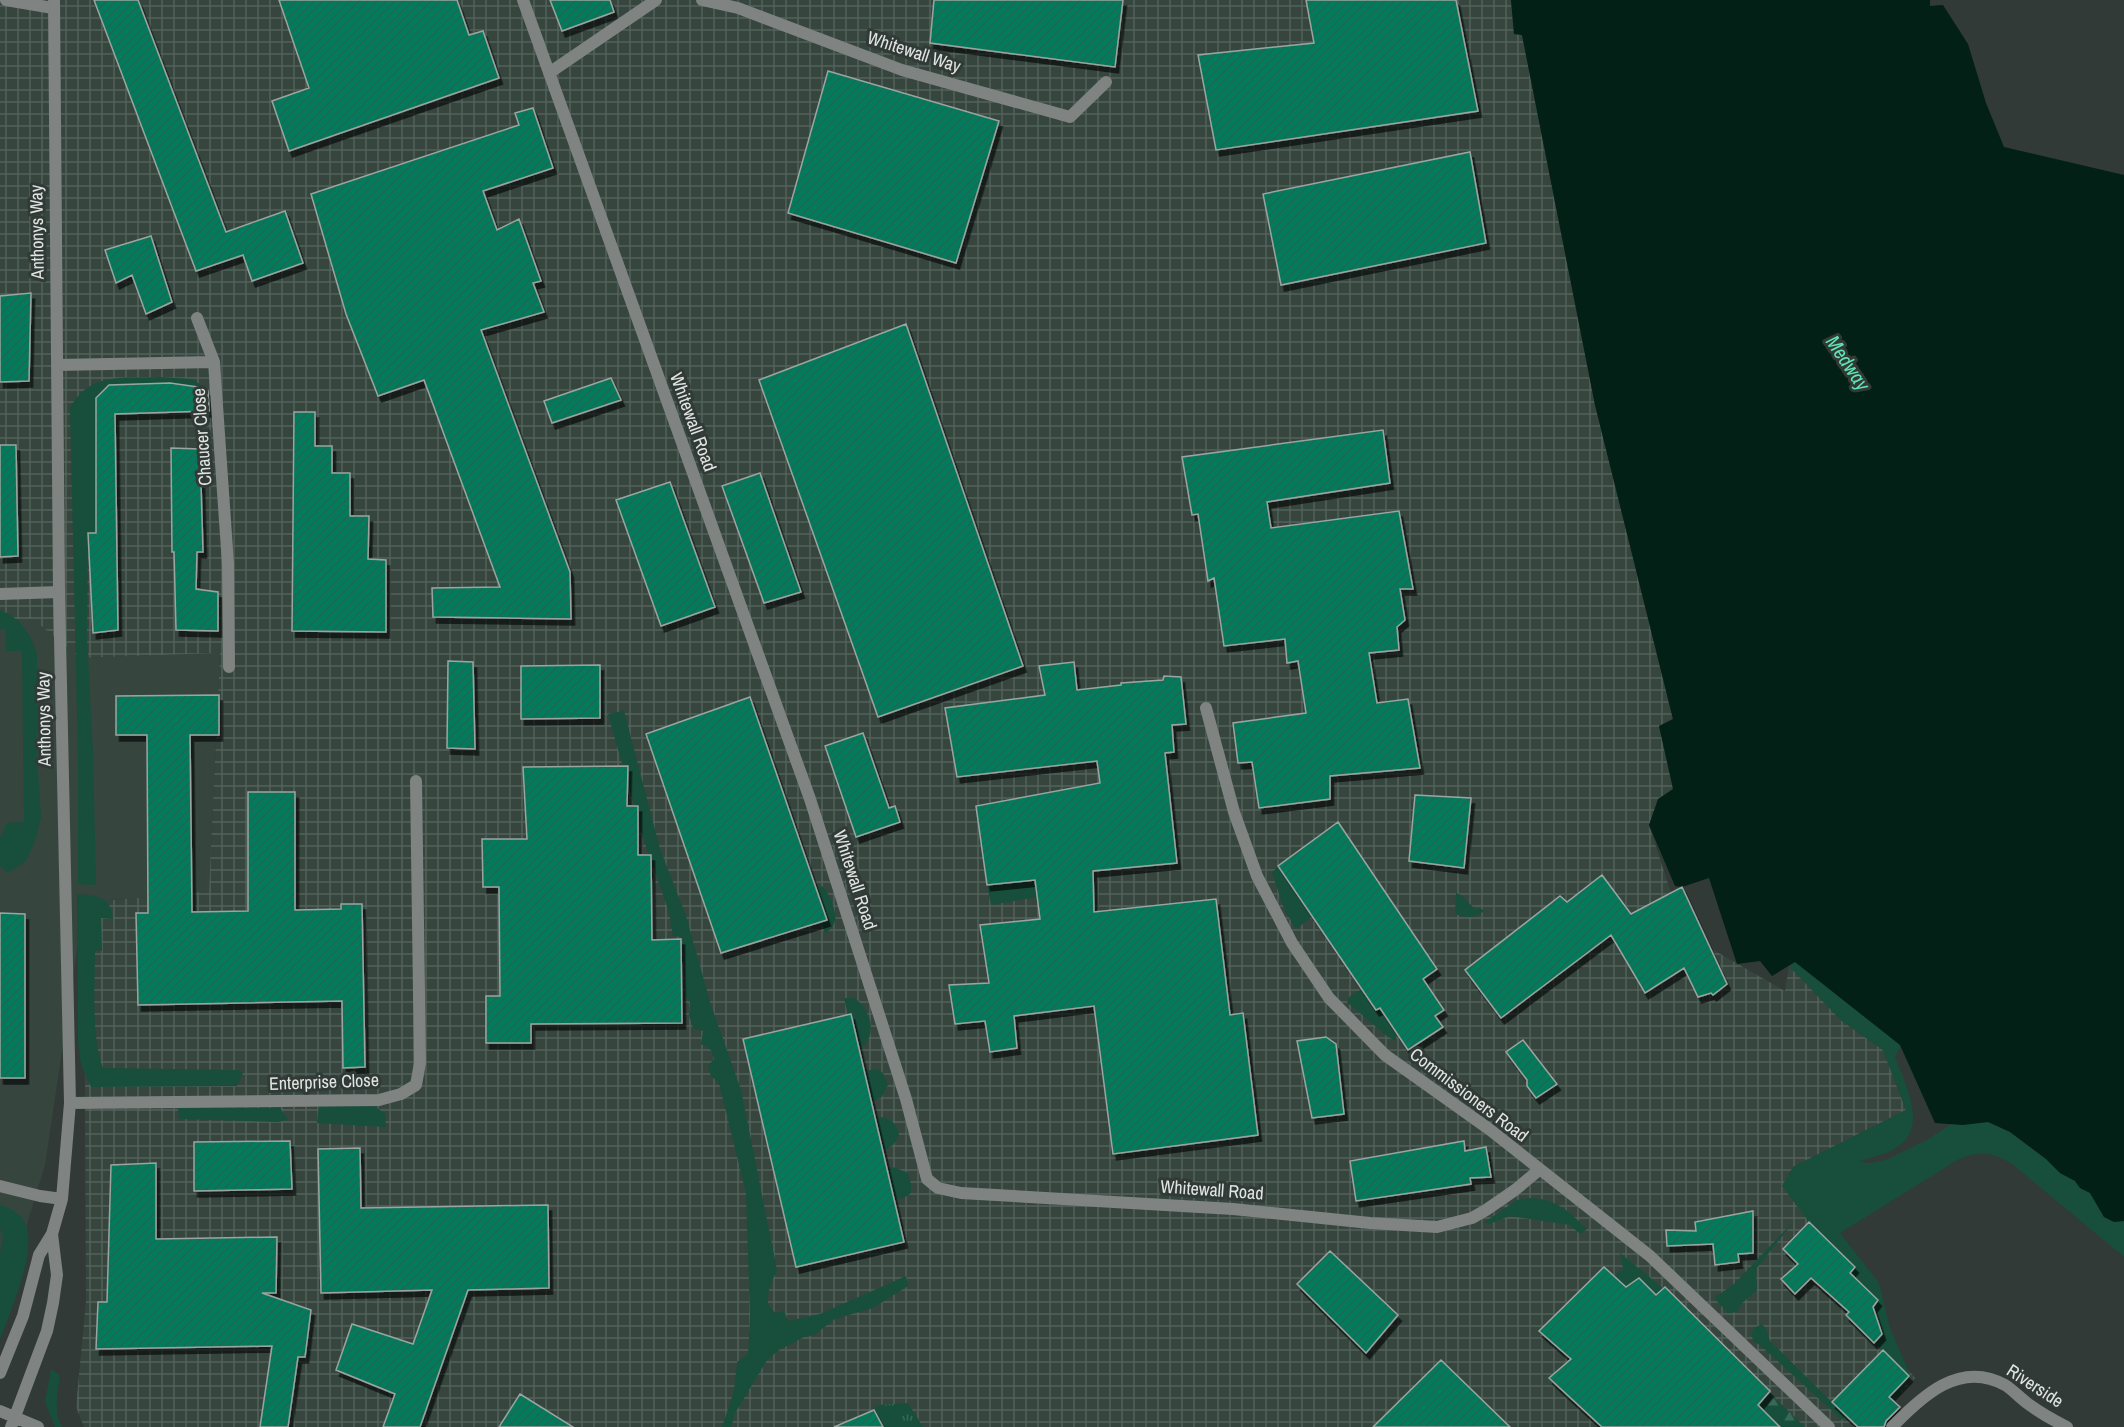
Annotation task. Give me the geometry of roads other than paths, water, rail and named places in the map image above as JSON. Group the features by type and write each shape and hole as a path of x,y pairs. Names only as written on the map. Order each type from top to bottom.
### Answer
{"street":[{"path":"6,0 54,4"},
{"name":"Whitewall Road","path":"523,0 810,800 906,1098 927,1179 938,1188 961,1193 1233,1209 1370,1223 1437,1227 1472,1218 1515,1190 1539,1170"},
{"path":"549,73 656,0"},
{"name":"Whitewall Way","path":"702,0 738,8 902,70 1070,117 1106,82"},
{"name":"Anthonys Way","path":"14,1422 50,1322 57,1275 52,1234 63,1199 70,1103 58,592 54,4"},
{"path":"197,318 214,362"},
{"name":"Chaucer Close","path":"57,365 214,362 228,564 229,667"},
{"path":"0,594 58,592"},
{"name":"Commissioners Road","path":"1206,708 1234,812 1257,876 1292,943 1329,998 1385,1055 1489,1129 1650,1256 1829,1427"},
{"name":"Enterprise Close","path":"70,1103 379,1100 401,1094 416,1085 420,1063 416,781"},
{"path":"0,1186 63,1199"},
{"path":"0,1373 23,1316 39,1255 52,1234"},
{"name":"Riverside","path":"1892,1427 1919,1400 1937,1388 1960,1379 1976,1377 1988,1378 2006,1386 2036,1409 2067,1427"},
{"path":"0,1411 14,1422 38,1427"}],"water":[{"name":"Medway","path":"1511,0 1930,0 1930,6 1943,5 1968,44 1986,103 2004,147 2124,175 2124,1221 2114,1222 2104,1217 2090,1193 2060,1173 2046,1159 2010,1132 1988,1122 1963,1125 1935,1123 1900,1045 1795,962 1772,976 1760,961 1737,964 1709,878 1682,887 1675,886 1649,825 1658,799 1673,789 1659,726 1673,719 1595,405 1522,35 1514,34"}]}
